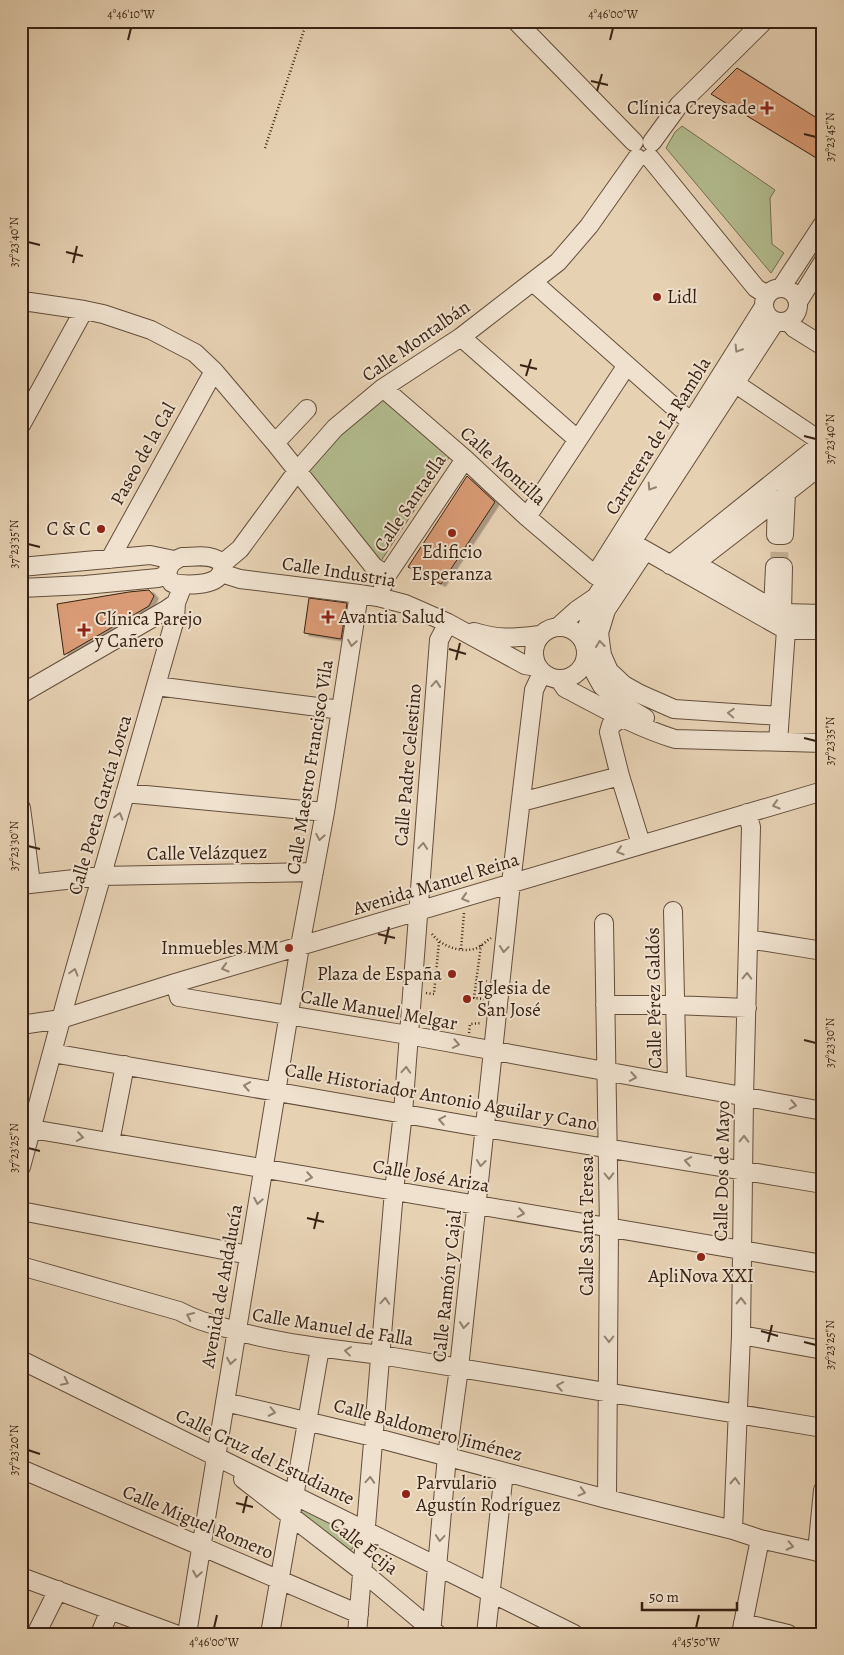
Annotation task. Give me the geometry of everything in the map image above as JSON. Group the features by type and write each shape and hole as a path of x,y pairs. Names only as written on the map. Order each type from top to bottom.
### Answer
{"street":[{"path":"516,21 643,150 756,288 770,297 792,292 798,302"},
{"name":"Calle Montalbán","path":"183,585 202,584 214,580 240,549 298,470 334,428 383,388 461,337 558,262 589,226 643,150 679,105 764,21"},
{"name":"Carretera de La Rambla","path":"584,649 600,579 692,423 770,297 823,224"},
{"path":"782,321 796,313 798,302 823,262"},
{"path":"533,282 692,423"},
{"path":"770,297 768,318 782,321 823,346"},
{"path":"21,303 30,302 103,314 151,330 195,353 214,371 298,470 374,567 387,575"},
{"path":"21,425 84,310"},
{"name":"Carretera de La Rambla","path":"600,579 638,546 736,384 782,321"},
{"path":"461,337 577,439"},
{"path":"526,517 627,365"},
{"name":"Paseo de la Cal","path":"110,559 214,371"},
{"path":"670,564 822,442 736,384"},
{"name":"Calle Montilla","path":"383,388 465,459 526,517 600,579"},
{"path":"275,443 307,409"},
{"name":"Calle Santaella","path":"378,597 387,575 465,459"},
{"path":"823,464 786,493 784,535 776,535 777,500 695,564 773,609 775,568 783,568 782,613 823,614"},
{"path":"774,481 781,490 780,533"},
{"path":"780,716 674,709 624,685 609,671 602,655 599,633 606,610 638,546 782,627 823,630"},
{"path":"21,567 150,555 170,568 172,583 183,585"},
{"name":"Calle Industria","path":"21,588 158,578 182,557 209,557 218,559 222,569 240,579 359,594 405,604 448,623 525,665 540,670"},
{"path":"778,742 782,627 779,570"},
{"name":"Calle Poeta García Lorca","path":"21,1167 101,876 175,619 176,603 183,585"},
{"name":"Calle Maestro Francisco Vila","path":"300,946 325,812 359,594"},
{"name":"Carretera de La Rambla","path":"558,627 577,610 596,597"},
{"path":"21,694 176,603"},
{"name":"Calle Industria","path":"448,623 488,636 510,639 540,635"},
{"name":"Calle Padre Celestino","path":"418,912 440,640 448,623"},
{"path":"584,649 579,671 567,679 547,676 534,661 534,647 540,635 551,628 558,627 572,630 584,649 602,686 625,706 652,721 709,739"},
{"name":"Calle Ramón y Cajal","path":"433,1632 448,1456 494,1051 506,926 534,690 540,670"},
{"path":"559,679 565,688 622,718 675,739 823,744"},
{"path":"156,686 341,710"},
{"path":"622,718 611,725 609,732 620,776 641,844"},
{"path":"521,802 620,776"},
{"name":"Avenida Manuel Reina","path":"21,1025 61,1019 175,983 823,791"},
{"path":"125,793 325,812"},
{"path":"21,808 26,884"},
{"name":"Calle Dos de Mayo","path":"733,1530 741,1335 744,1097 751,827 747,813"},
{"name":"Calle Velázquez","path":"26,884 101,876 314,872"},
{"name":"Calle Pérez Galdós","path":"673,911 677,1084"},
{"path":"357,1634 418,912"},
{"name":"Calle Santa Teresa","path":"604,923 610,1228 607,1499"},
{"path":"748,939 823,951"},
{"name":"Avenida de Andalucía","path":"187,1634 300,946"},
{"name":"Calle Manuel Melgar","path":"175,983 179,997 408,1035 823,1110"},
{"path":"606,1005 674,1004 747,1008"},
{"name":"Calle Historiador Antonio Aguilar y Cano","path":"52,1053 823,1184"},
{"path":"110,1142 125,1065"},
{"name":"Calle José Ariza","path":"32,1129 823,1264"},
{"path":"21,1211 249,1255"},
{"name":"Calle Manuel de Falla","path":"21,1266 179,1311 192,1318 236,1332 320,1348 381,1355 823,1428"},
{"path":"741,1335 823,1350"},
{"path":"270,1634 320,1348"},
{"name":"Calle Cruz del Estudiante","path":"21,1360 574,1634"},
{"name":"Calle Baldomero Jiménez","path":"224,1402 308,1420 607,1499 733,1530 760,1539 820,1552"},
{"name":"Calle Écija","path":"216,1457 363,1572 433,1632"},
{"name":"Calle Miguel Romero","path":"21,1469 359,1614"},
{"path":"486,1634 504,1472"},
{"path":"820,1552 823,1490"},
{"path":"760,1539 742,1628 788,1634"},
{"path":"21,1577 175,1634"},
{"path":"36,1634 58,1590"},
{"path":"100,1634 110,1610"}],"path":[{"path":"265,148 307,21"},
{"path":"461,949 465,897"},
{"path":"430,932 438,942 447,946 461,949 476,948 506,926"},
{"path":"423,993 434,994 438,942"},
{"path":"481,945 474,998 484,999 484,1007"},
{"path":"422,1019 432,1020 430,1040"},
{"path":"468,1046 470,1024 482,1023"}],"green space":[{"path":"682,126 775,190 770,198 772,244 784,253 771,273 666,148 675,132"},
{"path":"384,397 450,456 379,564 309,473 312,466 341,434"},
{"path":"298,1506 353,1532 353,1548 347,1550 296,1512"}],"building":[{"name":"Clínica Creysade","path":"737,68 823,122 823,162 711,94"},
{"name":"Edificio Esperanza","path":"467,476 495,502 441,584 408,567"},
{"name":"Clínica Parejo y Cañero","path":"149,590 154,596 149,606 64,655 57,604"},
{"name":"Avantia Salud","path":"309,598 347,603 341,639 304,633"}],"tunnel":[{"path":"779,570 780,533"}],"place":[{"name":"Clínica Creysade","path":"767,108"},
{"name":"Lidl","path":"657,297"},
{"name":"C & C","path":"101,529"},
{"name":"Edificio Esperanza","path":"452,533"},
{"name":"Avantia Salud","path":"328,617"},
{"name":"Clínica Parejo y Cañero","path":"84,630"},
{"name":"Inmuebles MM","path":"289,948"},
{"name":"Plaza de España","path":"452,974"},
{"name":"Iglesia de San José","path":"467,999"},
{"name":"ApliNova XXI","path":"701,1257"},
{"name":"Parvulario Agustín Rodríguez","path":"406,1494"}]}
